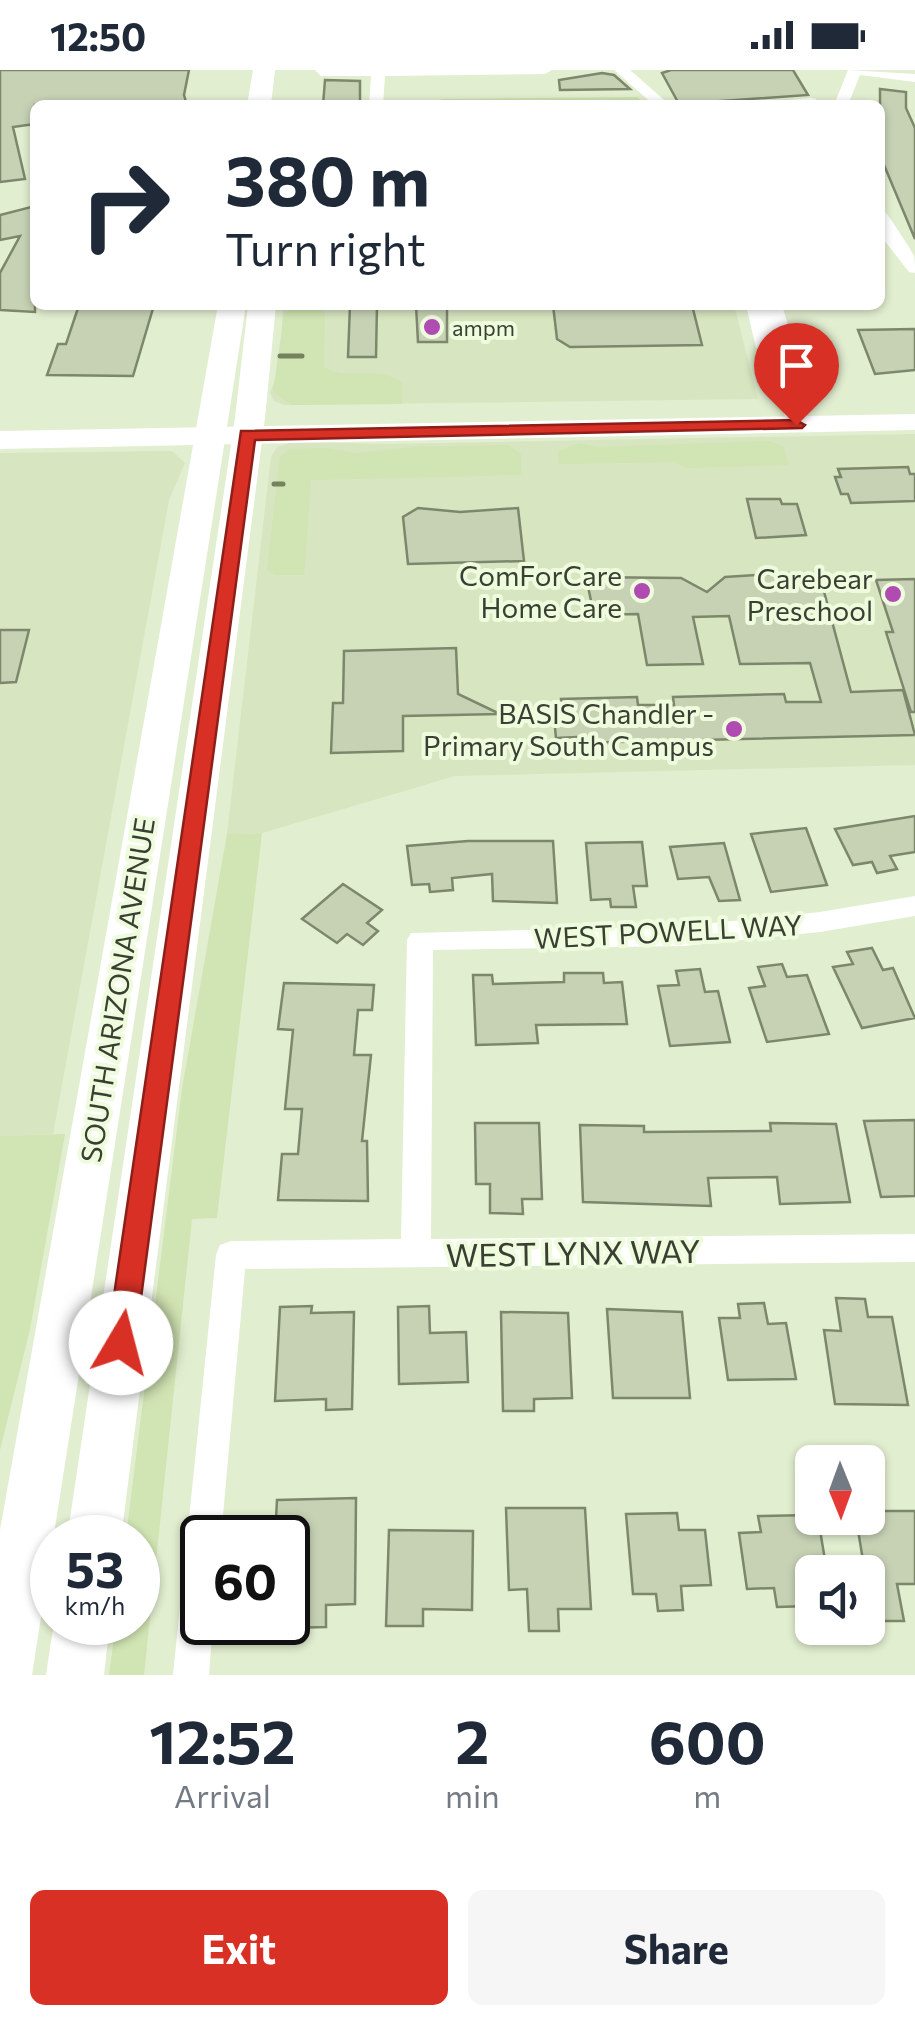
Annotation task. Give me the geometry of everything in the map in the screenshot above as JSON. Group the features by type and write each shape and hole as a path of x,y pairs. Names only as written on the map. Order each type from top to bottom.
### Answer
{"main road":[{"path":"260,100 264,70"},
{"path":"283,100 286,70"},
{"name":"SOUTH ARIZONA AVENUE","path":"97,1515 230,427 232,310"},
{"name":"SOUTH ARIZONA AVENUE","path":"3,1675 230,427 261,310"},
{"path":"794,416 915,404"},
{"path":"0,440 230,427 794,416 915,422"},
{"path":"0,422 230,427"},
{"path":"75,1675 79,1645"}],"street":[{"path":"322,72 544,70"},
{"path":"620,70 657,100"},
{"path":"843,100 855,70 915,78"},
{"path":"376,100 378,72"},
{"path":"885,223 892,240 915,268"},
{"path":"756,310 765,348 779,358 794,416"},
{"path":"775,310 786,348 779,358"},
{"path":"760,328 780,328"},
{"name":"WEST POWELL WAY","path":"416,1254 420,940 684,936 820,922 915,906"},
{"name":"WEST LYNX WAY","path":"206,1515 231,1255 915,1248"},
{"path":"191,1675 194,1645"}],"shaded area":[{"path":"637,97 641,100 441,100"},
{"path":"283,310 735,310 758,399 285,405 274,401 270,393 280,365"},
{"path":"288,310 325,313 324,367 343,373 392,377 402,383 402,404 292,405 273,392 284,315"},
{"path":"915,434 915,765 455,776 262,833 227,834 271,457 277,447 292,442 386,444"},
{"path":"770,441 784,447 788,465 688,468 674,462 559,464 558,452 579,443 597,447"},
{"path":"508,445 521,454 521,475 311,480 304,575 276,575 267,570 280,457 290,449 325,448 356,453"},
{"path":"172,451 185,463 169,500 53,1134 0,1136 0,453"},
{"path":"262,833 217,1218 192,1219 160,1523 160,1515 129,1515 182,1089 227,834"},
{"path":"65,1134 30,1329 0,1450 0,1136"},
{"path":"113,1645 147,1645 144,1675 109,1675"}],"building":[{"path":"0,70 189,70 186,100 30,100 30,125 13,127 25,179 0,182"},
{"path":"793,70 808,95 677,100 662,73"},
{"path":"602,73 614,75 630,89 560,90 559,80"},
{"path":"325,80 360,81 360,100 323,100"},
{"path":"880,89 906,92 906,108 915,128 915,239 885,167 885,100 880,100"},
{"path":"30,207 30,310 35,312 0,310 0,273 20,236 0,240 0,215"},
{"path":"77,310 153,310 133,376 47,375 58,344 66,344"},
{"path":"350,310 377,310 376,357 348,357"},
{"name":"ampm","path":"416,310 447,310 447,342 418,342"},
{"path":"554,310 693,310 702,345 570,347 557,339"},
{"path":"915,329 915,370 875,374 858,330"},
{"path":"908,467 910,474 915,474 915,501 851,503 848,494 841,494 835,477 841,477 838,469"},
{"path":"747,499 780,499 782,504 797,504 806,535 756,538"},
{"path":"418,508 460,512 518,508 524,561 408,564 403,517"},
{"path":"819,573 851,692 903,690 915,735 576,743 576,737 556,738 553,707 562,707 561,699 637,697 638,705 674,705 673,697 784,694 786,702 821,702 810,663 740,664 729,616 693,617 703,664 647,665 638,614 594,615 586,577 681,578 707,592 725,577"},
{"path":"915,579 915,712 911,712 886,632 893,632 876,580"},
{"path":"0,630 29,630 16,682 0,683"},
{"path":"456,648 458,694 500,714 403,716 403,751 331,753 333,703 343,703 344,651"},
{"path":"915,816 915,852 890,856 897,869 877,873 872,862 853,865 835,829"},
{"path":"806,828 827,885 771,892 751,834"},
{"path":"553,841 557,903 493,901 492,874 452,878 453,890 430,892 429,884 412,885 407,846"},
{"path":"642,842 647,886 633,886 636,907 611,907 610,899 591,900 586,843"},
{"path":"724,843 740,900 719,901 709,877 678,879 670,847"},
{"path":"343,884 382,910 367,923 378,931 363,945 347,934 337,943 302,919"},
{"path":"872,948 883,970 893,968 915,1018 862,1028 833,967 853,964 847,952"},
{"path":"782,964 787,977 807,975 829,1034 767,1042 749,988 765,986 758,967"},
{"path":"700,969 705,992 718,991 730,1042 670,1046 658,986 679,985 676,971"},
{"path":"564,973 603,973 604,983 622,982 627,1024 536,1025 538,1043 476,1045 473,975 492,975 493,984 564,982"},
{"path":"284,983 374,985 372,1010 358,1010 354,1055 371,1055 362,1141 367,1141 368,1201 278,1200 282,1154 298,1154 302,1109 285,1109 293,1030 278,1029"},
{"path":"915,1120 915,1196 881,1197 864,1121"},
{"path":"475,1123 539,1123 542,1199 522,1199 523,1214 490,1213 490,1184 476,1184"},
{"path":"770,1123 836,1124 850,1202 780,1204 777,1177 708,1178 711,1206 583,1202 580,1125 644,1126 644,1132 771,1131"},
{"path":"836,1298 865,1299 868,1317 892,1317 908,1405 835,1404 824,1330 841,1331"},
{"path":"764,1303 768,1324 786,1323 796,1379 728,1380 719,1318 740,1318 738,1304"},
{"path":"312,1306 311,1313 354,1312 352,1409 326,1410 326,1399 275,1401 280,1307"},
{"path":"429,1306 430,1333 466,1332 468,1382 399,1384 398,1307"},
{"path":"607,1309 682,1312 690,1398 613,1398"},
{"path":"501,1312 568,1313 572,1398 534,1399 534,1411 503,1411"},
{"path":"356,1498 355,1604 326,1605 326,1627 310,1627 310,1515 276,1515 277,1500"},
{"path":"506,1508 585,1508 591,1609 558,1609 559,1631 529,1631 527,1589 509,1590"},
{"path":"885,1511 915,1511 915,1584 897,1584 904,1621 885,1621 885,1555 862,1555 859,1535 885,1535"},
{"path":"677,1513 679,1530 705,1530 711,1585 681,1586 683,1610 658,1611 656,1594 633,1594 626,1514"},
{"path":"795,1515 795,1535 821,1535 824,1555 795,1555 795,1606 777,1607 774,1588 747,1589 739,1533 761,1532 758,1516"},
{"path":"389,1530 473,1531 472,1610 423,1609 423,1626 386,1626"}],"waterway":[{"path":"280,356 302,356"},
{"path":"274,484 283,484"}],"place":[{"name":"ampm","path":"432,327"},
{"name":"ComForCare Home Care","path":"642,591"},
{"name":"Carebear Preschool","path":"893,594"},
{"name":"BASIS Chandler - Primary South Campus","path":"734,729"}],"route":[{"path":"121,1343 247,435 796,425"}]}
